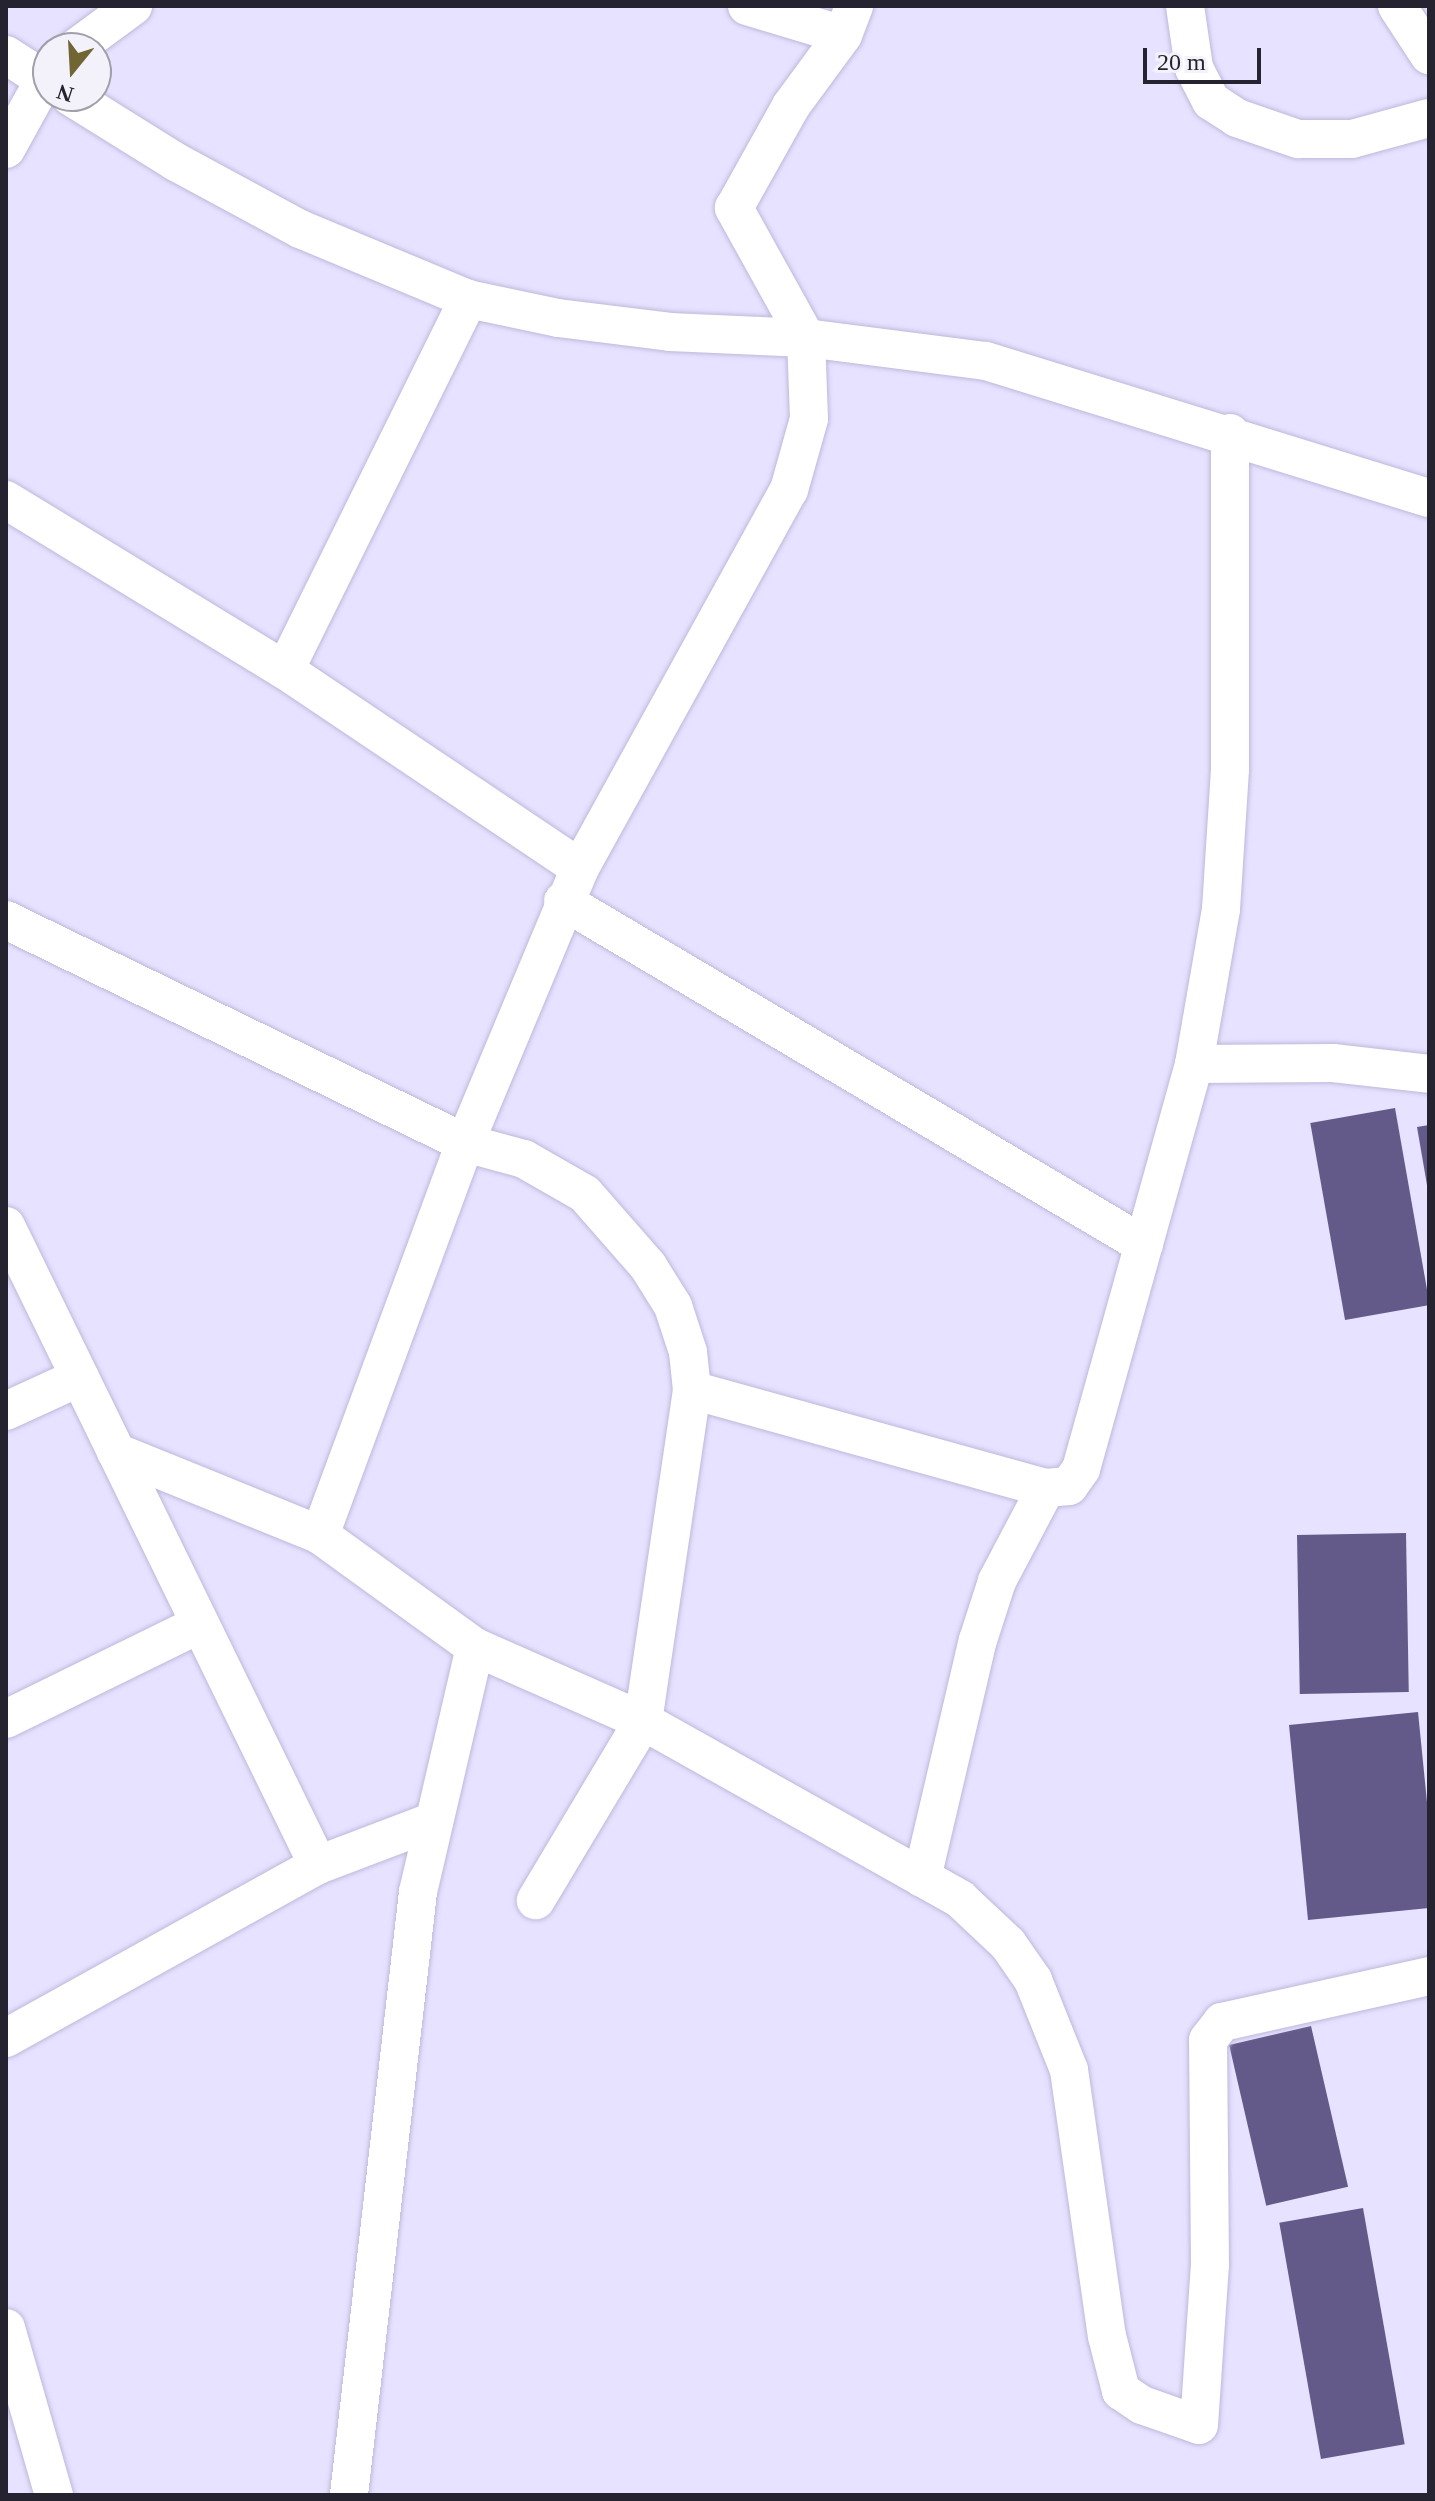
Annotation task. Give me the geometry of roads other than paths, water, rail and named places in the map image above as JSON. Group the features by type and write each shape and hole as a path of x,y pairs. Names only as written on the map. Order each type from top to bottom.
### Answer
{"street":[{"path":"98,32 133,6"},
{"path":"320,1535 465,1143 563,901 789,490 809,419 806,338 734,208 791,106 848,20 747,6"},
{"path":"1185,6 1194,68 1211,101 1237,118 1298,139 1352,139 1429,118"},
{"path":"1397,6 1429,55"},
{"path":"6,55 32,71"},
{"path":"6,149 32,112"},
{"path":"98,112 176,162 300,229 468,299 558,318 656,330 806,338 986,361 1230,433 1429,498"},
{"path":"285,670 468,299"},
{"path":"692,1390 1046,1488 1069,1486 1081,1469 1194,1064 1229,839 1230,433"},
{"path":"6,500 285,670 580,868"},
{"path":"563,901 1144,1245"},
{"path":"6,920 465,1143 524,1159 585,1194 648,1266 673,1306 688,1352 692,1390 643,1721 536,1900"},
{"path":"1194,1064 1333,1063 1429,1074"},
{"path":"6,1226 318,1865"},
{"path":"6,1411 80,1377"},
{"path":"116,1452 320,1535 475,1647 643,1721 960,1899 1008,1944 1033,1980 1060,2035 1069,2070 1107,2336 1121,2391 1142,2405 1199,2425 1210,2265 1208,2040 1222,2022 1429,1976"},
{"path":"922,1878 978,1640 997,1581 1046,1488"},
{"path":"6,1719 200,1624"},
{"path":"349,2495 418,1892 475,1647"},
{"path":"6,2038 318,1865 434,1821"},
{"path":"6,2328 17,2402 54,2495"}]}
